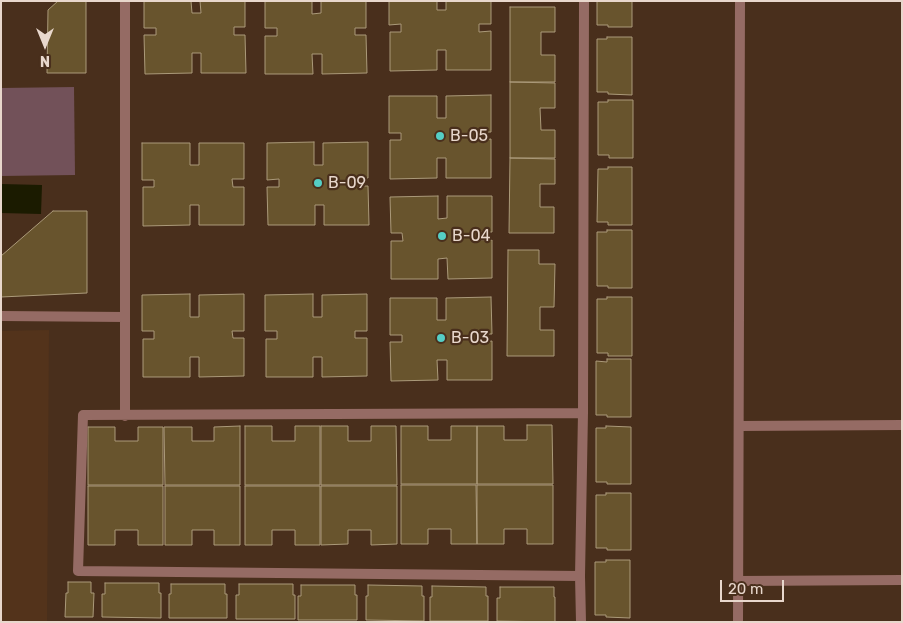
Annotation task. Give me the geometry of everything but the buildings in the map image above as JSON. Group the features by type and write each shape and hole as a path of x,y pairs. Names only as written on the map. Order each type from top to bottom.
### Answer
{"street":[{"path":"125,1 125,416"},
{"path":"581,622 584,1"},
{"path":"738,622 740,1"},
{"path":"1,316 125,316"},
{"path":"580,576 78,571 83,415 583,413"},
{"path":"739,426 902,425"},
{"path":"738,581 902,580"}],"shaded area":[{"path":"74,87 75,175 1,176 1,88"},
{"path":"1,184 42,185 41,214 1,213"},
{"path":"49,330 47,622 1,622 1,331"}],"place":[{"name":"B-05","path":"440,136"},
{"name":"B-09","path":"318,183"},
{"name":"B-04","path":"442,236"},
{"name":"B-03","path":"441,338"}]}
